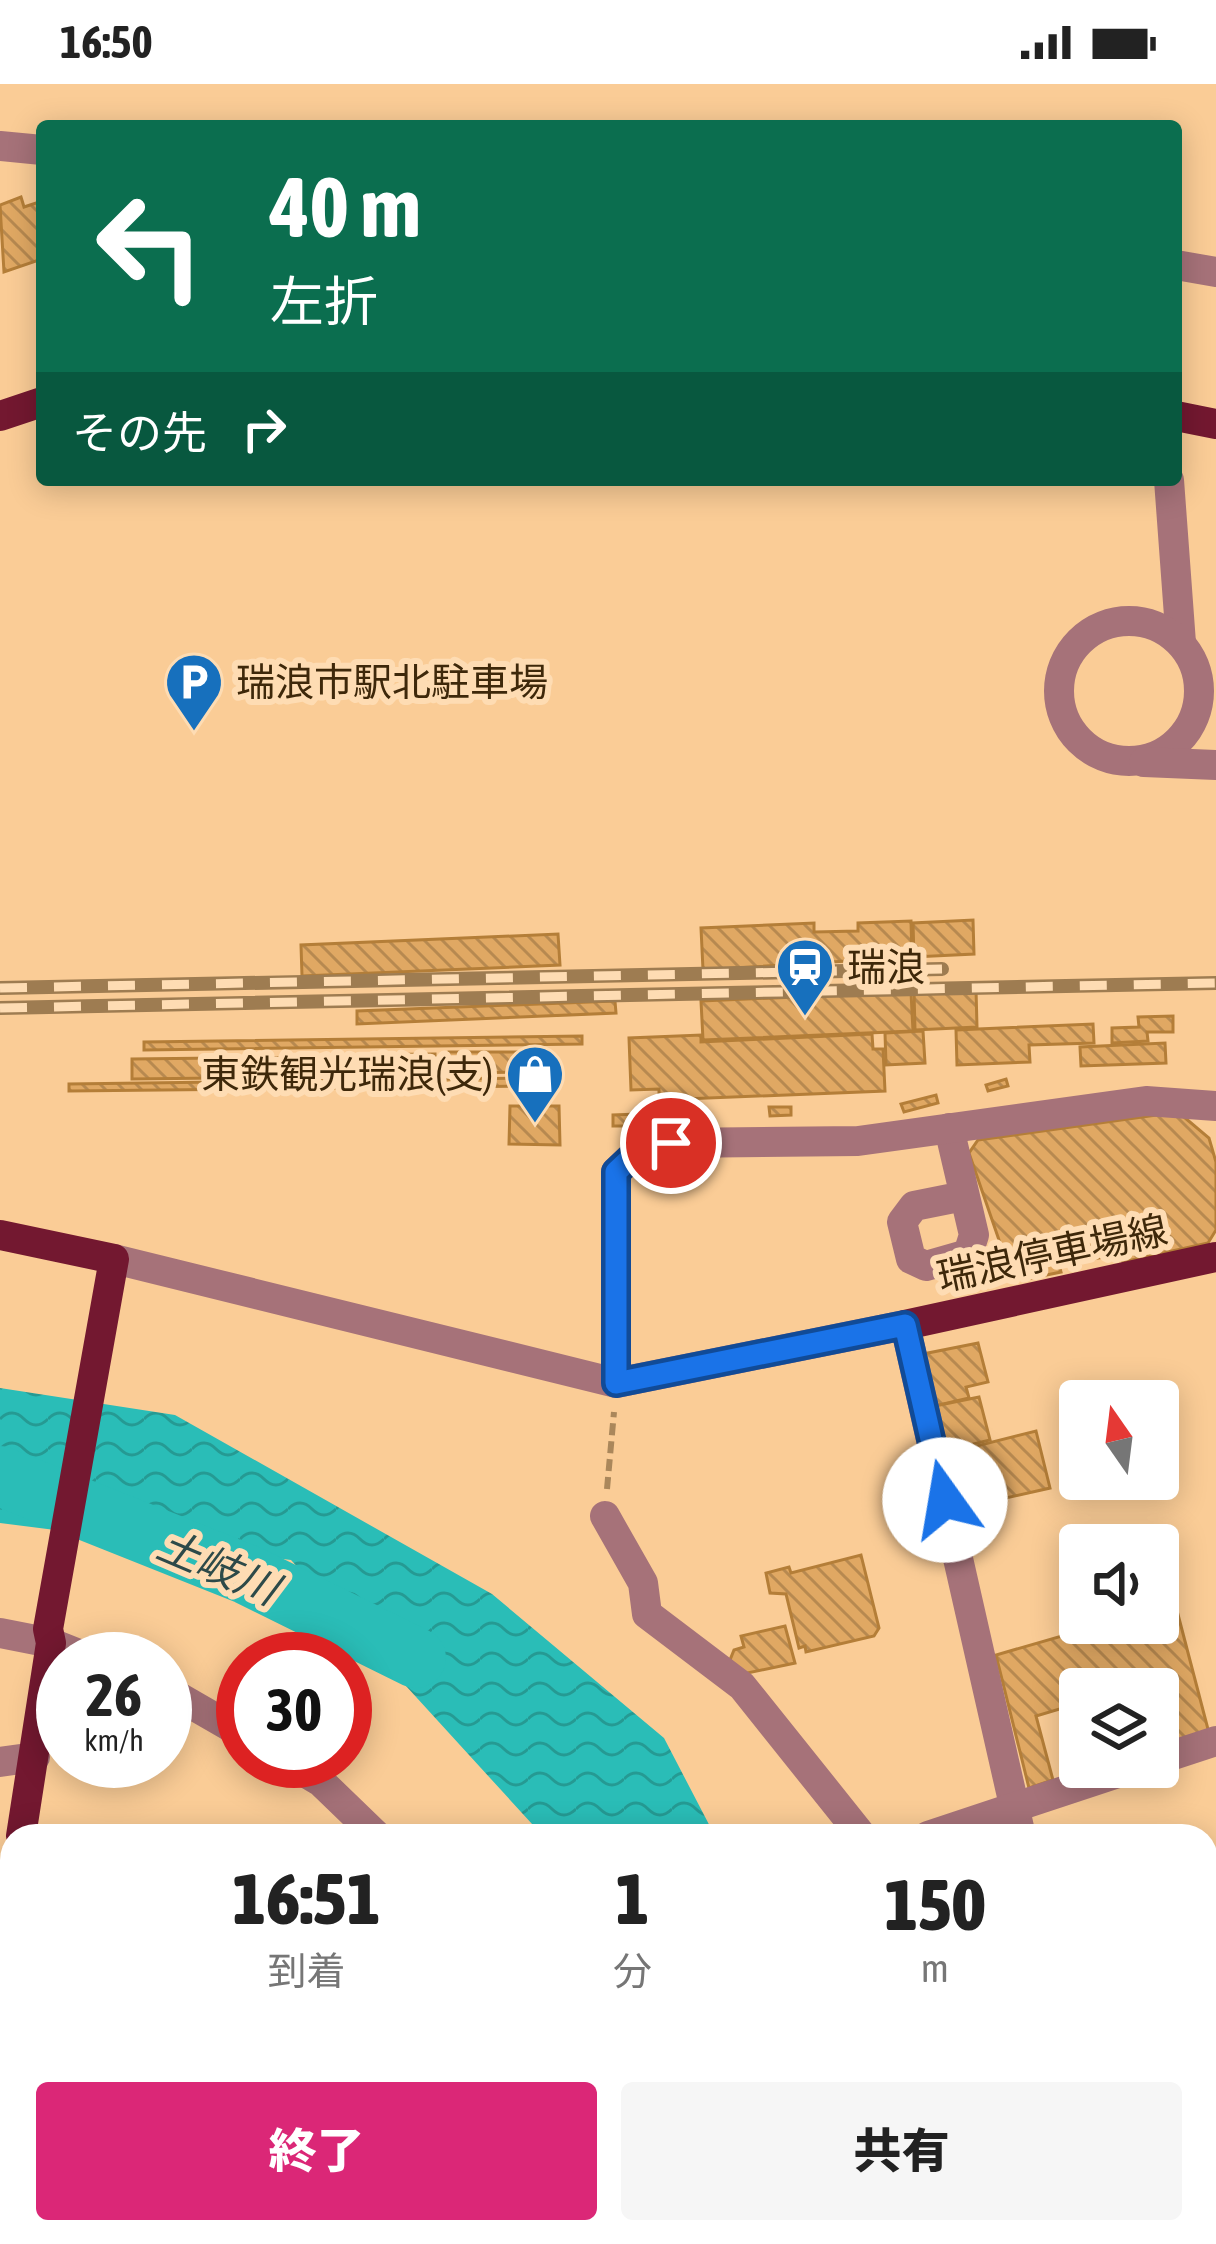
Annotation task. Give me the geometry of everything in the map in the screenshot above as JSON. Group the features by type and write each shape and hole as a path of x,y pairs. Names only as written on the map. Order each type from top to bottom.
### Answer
{"main road":[{"path":"0,416 36,404"},
{"path":"1182,417 1216,424"},
{"path":"0,1235 114,1259 51,1632"},
{"name":"瑞浪停車場線","path":"905,1325 1216,1257"},
{"path":"23,1824 36,1749"}],"street":[{"path":"0,146 36,149"},
{"path":"1182,266 1216,272"},
{"path":"1131,762 1174,746 1198,707 1199,684 1181,643 1169,486"},
{"path":"1181,643 1140,621 1116,621 1075,644 1063,664 1060,711 1071,732 1088,748 1131,762 1216,764"},
{"path":"616,1383 616,1172 634,1155 671,1143 858,1141 1146,1101 1216,1106"},
{"path":"950,1128 964,1196"},
{"path":"114,1259 616,1383 905,1325 1018,1821 1090,1788"},
{"path":"605,1516 643,1583 646,1614 742,1686 852,1824"},
{"path":"0,1633 36,1635"},
{"path":"1179,1753 1216,1741"},
{"path":"0,1762 35,1757"},
{"path":"327,1788 365,1824"}],"path":[{"path":"605,1516 616,1383"}],"water":[{"path":"0,1388 175,1415 492,1594 664,1738 709,1824 532,1824 372,1649 372,1632 357,1632 291,1560 0,1523"}],"building":[{"path":"21,197 24,207 36,203 36,261 4,272 0,205"},
{"path":"973,920 974,954 914,957 913,923"},
{"path":"911,921 912,957 703,970 701,928 814,923 814,932 858,931 858,923"},
{"path":"558,934 560,965 302,976 301,945"},
{"path":"976,989 977,1027 915,1030 914,992"},
{"path":"911,992 913,1031 703,1040 701,1001"},
{"path":"615,1001 616,1013 357,1024 357,1011"},
{"path":"1173,1016 1173,1032 1147,1032 1148,1041 1112,1043 1112,1028 1139,1027 1138,1017"},
{"path":"1093,1024 1094,1043 1029,1045 1030,1062 957,1065 956,1030"},
{"path":"923,1031 925,1063 886,1065 885,1033"},
{"path":"872,1034 873,1049 883,1049 885,1091 659,1100 659,1089 631,1090 629,1038 701,1035 701,1042"},
{"path":"582,1036 582,1044 144,1050 144,1042"},
{"path":"1165,1043 1166,1063 1081,1066 1080,1047"},
{"path":"449,1052 546,1052 546,1072 449,1073"},
{"path":"435,1054 435,1075 338,1076 338,1055"},
{"path":"326,1057 326,1076 229,1077 229,1058"},
{"path":"218,1058 218,1078 132,1079 132,1059"},
{"path":"558,1073 558,1084 529,1085 529,1074"},
{"path":"522,1078 522,1086 69,1091 69,1084"},
{"path":"1006,1079 1008,1086 988,1091 986,1085"},
{"path":"936,1095 938,1103 904,1112 901,1104"},
{"name":"東鉄観光瑞浪(支)","path":"510,1106 559,1106 560,1145 509,1144"},
{"path":"769,1107 791,1107 791,1115 770,1116"},
{"path":"676,1108 698,1108 698,1119 676,1119"},
{"path":"1178,1112 1209,1138 1216,1162 1216,1230 1208,1243 1123,1262 1121,1254 1059,1265 1061,1272 1027,1279 1009,1269 969,1153 978,1140"},
{"path":"638,1114 638,1126 613,1126 613,1115"},
{"path":"978,1343 988,1382 966,1387 969,1398 935,1406 923,1354"},
{"path":"979,1397 990,1440 945,1451 935,1406"},
{"path":"1036,1431 1050,1488 957,1509 945,1454"},
{"path":"861,1555 879,1628 874,1636 806,1652 805,1646 799,1648 786,1594 770,1593 766,1573 789,1567 791,1573"},
{"path":"1179,1618 1209,1733 1179,1742 1179,1668 1059,1668 1059,1709 1036,1716 1053,1780 1029,1788 996,1655 1059,1637 1059,1644 1179,1644"},
{"path":"785,1626 795,1663 733,1676 730,1660 734,1650 744,1647 741,1636"}],"waterway":[{"name":"土岐川","path":"0,1476 248,1575 416,1658"}],"railway":[{"path":"0,988 942,969"},
{"path":"0,1008 1216,983"}],"place":[{"name":"瑞浪市駅北駐車場","path":"194,733"},
{"name":"瑞浪","path":"805,1018"},
{"name":"東鉄観光瑞浪(支)","path":"535,1125"}],"route":[{"path":"671,1143 634,1155 616,1172 616,1383 905,1325 945,1500"}]}
